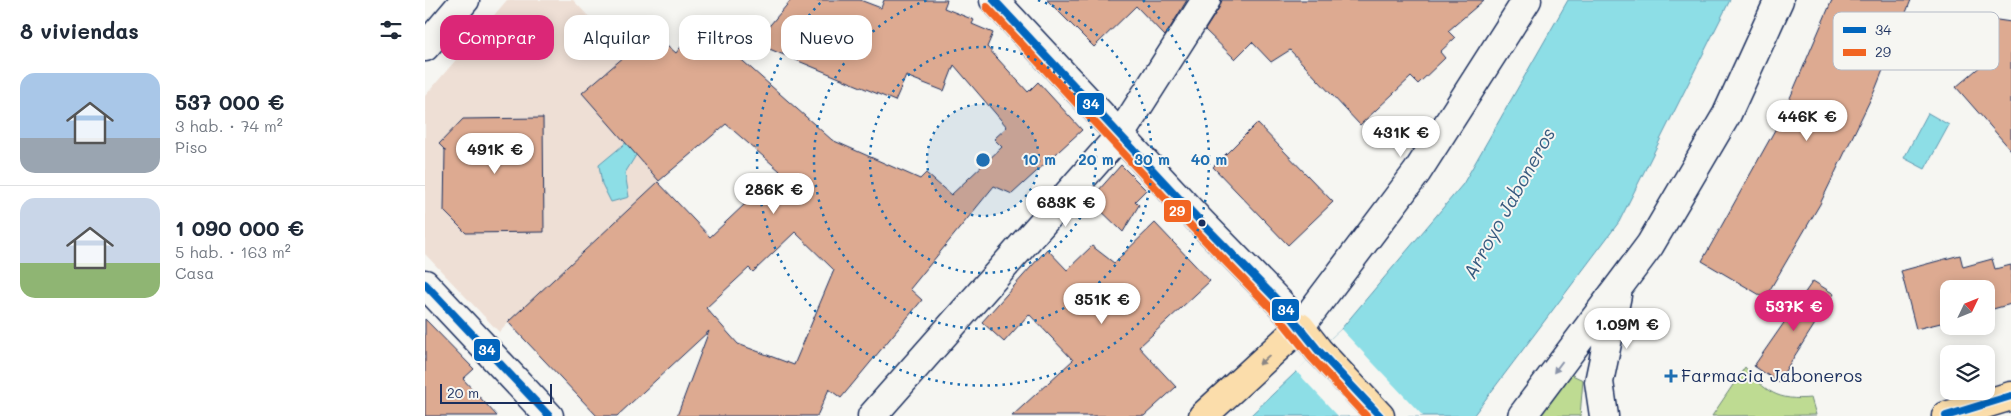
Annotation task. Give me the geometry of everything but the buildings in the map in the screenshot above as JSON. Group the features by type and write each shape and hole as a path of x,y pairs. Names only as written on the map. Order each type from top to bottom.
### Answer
{"main road":[{"path":"1203,416 1299,327 1380,416"},
{"path":"1946,416 2011,396"}],"street":[{"path":"425,48 465,0"},
{"path":"994,0 1200,222 1280,303 1299,327 1417,172 1527,0"},
{"path":"871,416 1120,135 1206,0"},
{"path":"1522,416 1650,245 1727,114 1779,0"},
{"path":"425,284 549,416"},
{"path":"1604,416 1599,382 1619,286"}],"shaded area":[{"path":"507,0 573,0 587,15 564,15 564,60 630,60 706,141 658,182 499,332 425,254 425,96 456,60 554,60 554,15 494,15"}],"green space":[{"path":"1745,367 1759,383 1773,393 1790,398 1811,398 1816,415 1712,416"},
{"path":"1570,374 1583,380 1580,416 1540,416"}],"water":[{"name":"Arroyo Jaboneros","path":"1568,0 1730,0 1619,222 1473,416 1250,416 1341,329 1463,184"},
{"path":"1928,113 1949,125 1925,169 1904,158"},
{"path":"634,136 641,147 625,173 629,197 611,202 602,184 599,165"}],"pier":[{"path":"1341,329 1423,416 1338,416 1296,371"}],"transit line":[{"name":"34","path":"994,0 1200,221 1280,303 1318,350 1380,416"},
{"name":"29","path":"987,7 1193,228 1273,310 1311,357 1366,416"},
{"name":"34","path":"425,284 549,416"},
{"name":"34","path":"1946,416 2011,396"}],"place":[{"name":"Farmacia Jaboneros","path":"1671,376"}]}
